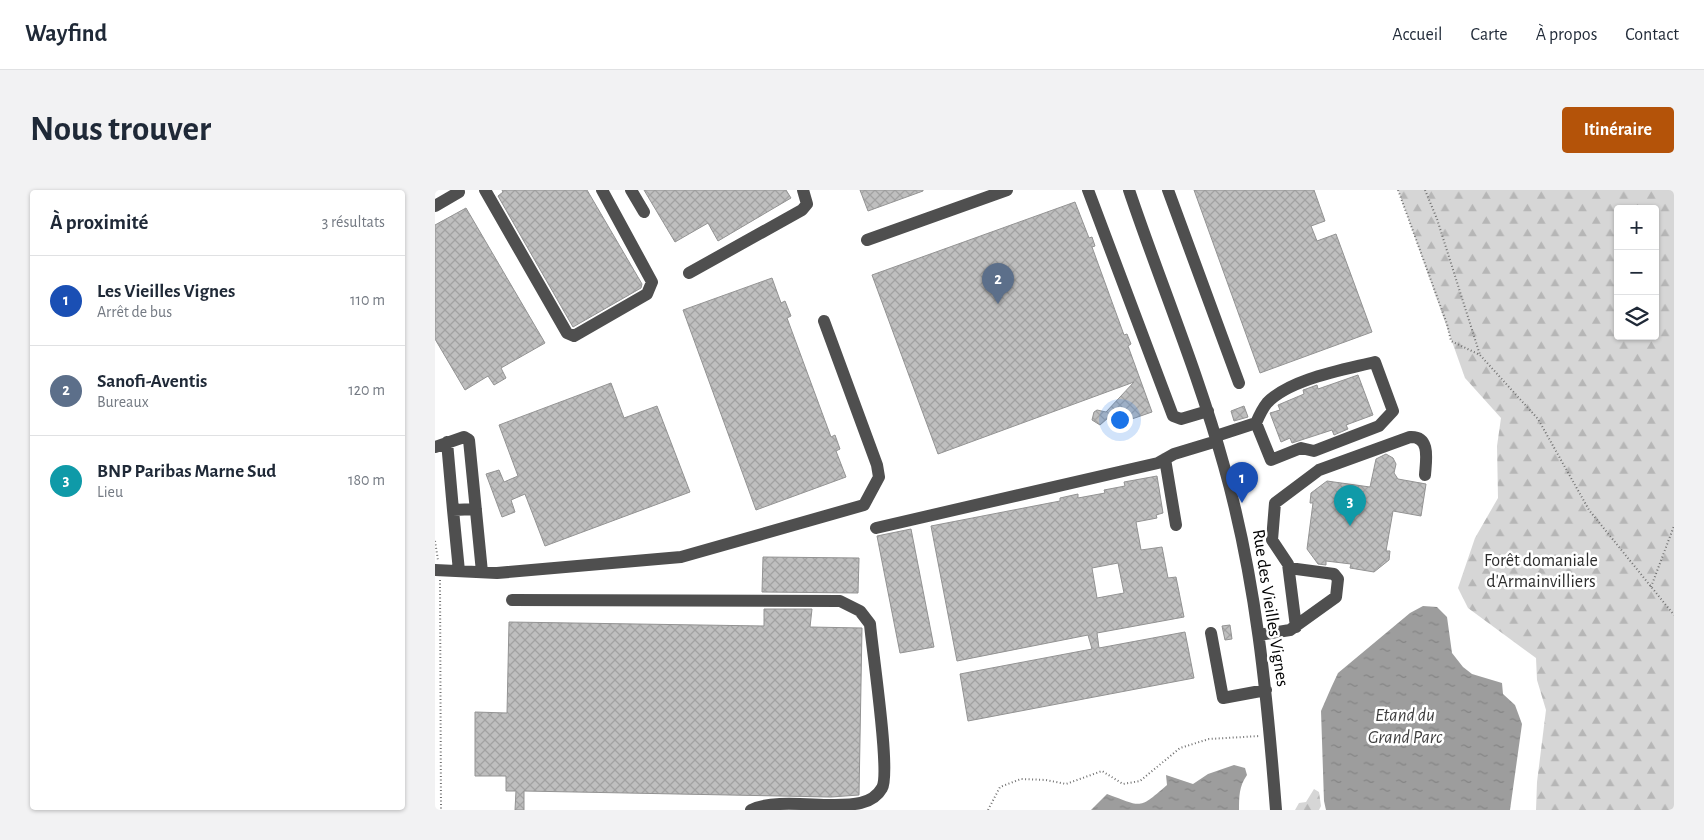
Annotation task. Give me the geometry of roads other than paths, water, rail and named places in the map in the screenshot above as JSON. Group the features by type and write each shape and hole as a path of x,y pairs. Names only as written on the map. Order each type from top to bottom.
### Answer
{"street":[{"path":"485,190 567,334 574,336 647,294 652,282 601,190"},
{"path":"631,190 644,212"},
{"path":"689,272 802,210 807,204 803,190"},
{"path":"867,240 1007,190"},
{"path":"1088,190 1173,416 1181,419 1208,412"},
{"name":"Rue des Vieilles Vignes","path":"1129,190 1208,412 1243,545 1259,635 1266,690 1276,810"},
{"path":"1168,190 1239,383"},
{"path":"435,206 459,192"},
{"path":"437,570 497,573 681,557 864,505 879,477 877,465 824,321"},
{"path":"876,528 1158,463 1174,454 1256,423 1267,402 1284,390 1331,373 1375,362 1393,411 1379,426 1315,451 1301,448 1271,460 1256,423"},
{"path":"435,447 464,437 469,440 482,572"},
{"path":"1297,627 1289,568 1285,559 1271,540 1274,506 1277,501 1319,470 1415,437 1426,448 1425,474"},
{"path":"447,442 459,571"},
{"path":"1165,459 1176,526"},
{"path":"453,510 477,509"},
{"path":"1259,635 1286,632 1297,627 1336,597 1338,579 1335,574 1289,568"},
{"path":"512,600 840,601 860,611 870,624 885,761 883,787 875,796 854,806 767,805 751,810"},
{"path":"1211,633 1223,698 1266,690"}],"water":[{"name":"Etand du Grand Parc","path":"1423,606 1437,607 1447,617 1452,653 1463,667 1472,674 1502,683 1503,694 1515,705 1522,724 1510,810 1326,810 1324,801 1321,711 1338,673 1410,613"},
{"path":"1234,765 1245,768 1247,775 1241,787 1239,810 1091,810 1107,794 1127,802 1140,804 1145,802 1167,785 1166,775 1193,784 1208,774"}],"place":[{"name":"Sanofi-Aventis","path":"998,304"},
{"name":"Les Vieilles Vignes","path":"1242,503"},
{"name":"BNP Paribas Marne Sud","path":"1350,526"}],"park label":[{"name":"Forêt domaniale d'Armainvilliers","path":"1541,571"}]}
